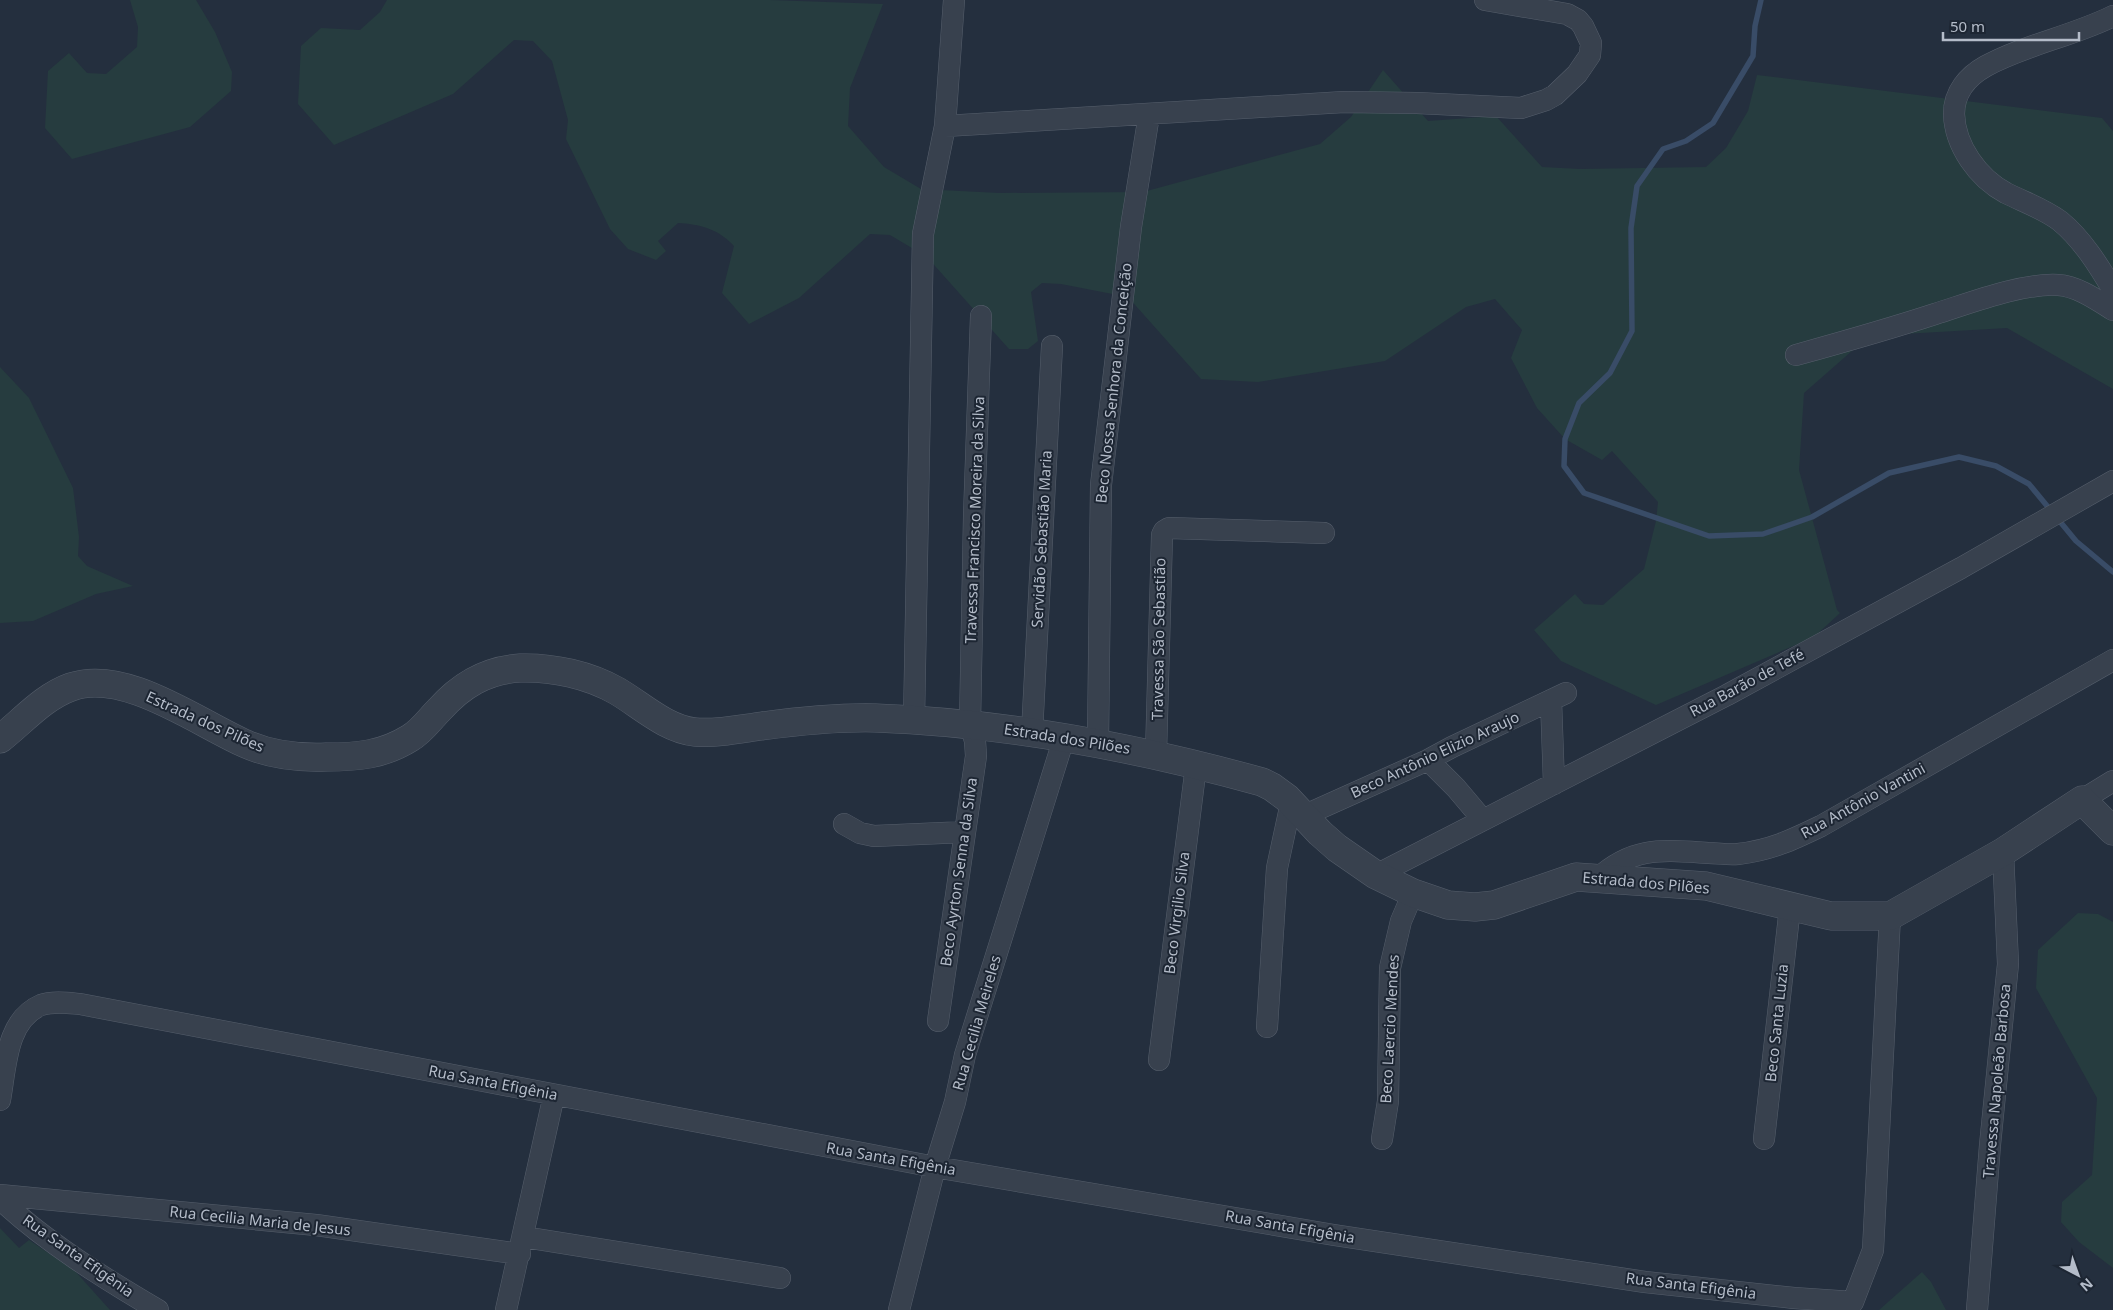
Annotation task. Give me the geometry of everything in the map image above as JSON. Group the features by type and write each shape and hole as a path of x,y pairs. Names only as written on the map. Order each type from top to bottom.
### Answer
{"street":[{"path":"914,721 922,234 945,126 954,0"},
{"path":"945,126 1344,102 1521,108 1534,106 1555,95 1577,74 1590,56 1590,43 1587,33 1578,20 1567,14 1485,0"},
{"path":"2113,16 1986,66 1964,83 1956,99 1954,112 1955,124 1961,145 1977,169 2004,192 2060,221 2088,252 2113,290"},
{"name":"Beco Nossa Senhora da Conceição","path":"1098,743 1101,486 1131,227 1149,114"},
{"path":"1796,355 2002,294 2040,286 2059,285 2071,288 2091,296 2113,310"},
{"name":"Travessa Francisco Moreira da Silva","path":"970,724 974,516 981,316"},
{"name":"Servidão Sebastião Maria","path":"1032,732 1052,346"},
{"name":"Rua Barão de Tefé","path":"1376,874 1727,695 2044,522 2113,481"},
{"name":"Travessa São Sebastião","path":"1156,754 1162,535 1164,531 1169,528 1324,533"},
{"name":"Rua Antônio Vantini","path":"1597,879 1621,860 1633,855 1655,851 1736,854 1774,848 1821,826 2113,660"},
{"name":"Estrada dos Pilões","path":"0,739 45,700 69,688 90,683 114,685 134,690 196,718 245,744 266,751 292,756 323,757 380,753 413,737 424,728 453,695 477,678 489,673 522,668 568,673 593,679 615,690 675,727 694,732 722,731 837,718 914,721 970,724 1032,732 1156,754 1262,782 1272,787 1337,848 1376,874 1413,893 1448,905 1475,907 1494,906 1576,877 1706,886 1831,916 1890,916 2003,852 2082,800"},
{"name":"Beco Antônio Elizio Araujo","path":"1297,809 1428,760 1559,696 1554,784"},
{"name":"Beco Ayrton Senna da Silva","path":"938,1021 976,756 975,741 970,724"},
{"name":"Rua Cecilia Meireles","path":"899,1310 965,1055 1064,738"},
{"path":"1428,760 1456,788 1483,820"},
{"name":"Beco Virgilio Silva","path":"1159,1060 1196,766"},
{"path":"2113,781 2082,800 2113,831"},
{"path":"1267,1027 1277,868 1297,809"},
{"path":"844,824 860,833 874,836 965,832"},
{"name":"Travessa Napoleão Barbosa","path":"1977,1310 1990,1145 2008,964 2003,852"},
{"name":"Beco Laercio Mendes","path":"1382,1139 1388,1101 1390,968 1401,920 1413,893"},
{"name":"Beco Santa Luzia","path":"1764,1139 1790,907"},
{"name":"Rua Santa Efigênia","path":"0,1100 13,1032 22,1019 42,1005 56,1003 80,1004 935,1167 1334,1235 1645,1282 1850,1306 1873,1250 1890,916"},
{"path":"506,1310 554,1095"},
{"name":"Rua Santa Efigênia","path":"0,1197 26,1222 104,1278 158,1310"},
{"name":"Rua Cecilia Maria de Jesus","path":"0,1197 522,1245 780,1278"}],"green space":[{"path":"130,0 196,0 215,32 232,72 231,91 190,127 72,159 45,128 48,71 69,53 87,73 106,74 137,47 138,27"},
{"path":"387,0 770,0 883,4 850,88 848,126 884,167 921,189 999,193 1143,192 1320,144 1351,117 1383,70 1428,121 1496,116 1542,167 1580,169 1706,167 1726,148 1748,111 1757,75 2102,118 2113,131 2113,389 2007,328 1869,336 1804,393 1799,470 1837,610 1840,613 1814,637 1656,705 1561,661 1534,630 1575,594 1584,604 1603,605 1644,569 1656,521 1658,502 1612,451 1602,460 1565,439 1537,408 1511,358 1522,330 1495,299 1466,307 1385,361 1258,382 1201,379 1128,297 1061,284 1042,283 1031,292 1038,341 1028,349 1009,349 927,257 890,235 870,234 799,298 749,324 722,293 734,246 722,235 701,226 678,223 658,241 666,251 656,260 628,249 610,229 566,139 568,120 552,61 533,41 514,40 453,94 334,145 298,104 301,46 321,28 360,30 380,12"},
{"path":"0,367 29,398 73,488 79,537 78,556 87,566 133,586 96,594 33,621 0,623"},
{"path":"2078,913 2098,914 2113,922 2113,1268 2079,1242 2061,1222 2062,1202 2092,1175 2097,1098 2036,988 2038,950"},
{"path":"0,1228 19,1248 29,1240 75,1271 110,1310 0,1310"},
{"path":"1922,1272 1931,1282 1946,1310 1879,1310"}],"waterway":[{"path":"1761,0 1755,26 1753,56 1713,123 1686,141 1663,149 1637,186 1631,228 1632,331 1610,373 1579,403 1565,439 1564,466 1584,493 1709,536 1763,534 1812,517 1889,473 1959,457 1996,466 2029,484 2076,541 2113,572"}]}
